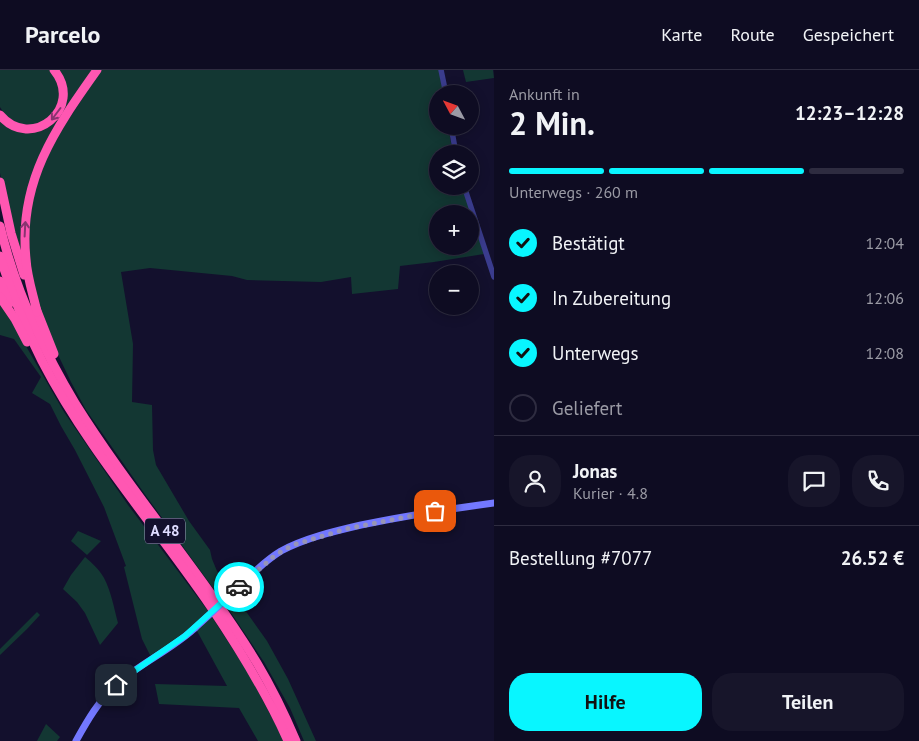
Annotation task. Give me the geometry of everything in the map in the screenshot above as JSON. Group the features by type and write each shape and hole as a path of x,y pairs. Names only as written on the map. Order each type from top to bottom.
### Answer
{"highway":[{"path":"0,115 12,126 26,129 40,127 52,120 60,110 64,92 61,81 54,70"},
{"path":"37,312 25,257 25,231 29,197 40,162 54,133 97,70"},
{"path":"0,182 11,233 37,312 54,355 56,376"},
{"name":"A 48","path":"0,226 25,303 56,376 82,427 112,472 234,641 267,697 288,741"},
{"name":"A 48","path":"0,256 23,320 43,362 56,376 100,441 232,624 285,714 296,741"},
{"path":"0,281 15,319"},
{"path":"0,297 40,363 56,376"}],"main road":[{"path":"76,741 89,718 106,695 120,681 174,645 274,556 287,548 346,529 415,514 494,503"}],"street":[{"path":"441,70 444,85"},
{"path":"467,195 494,277"}],"green space":[{"path":"0,70 50,70 59,83 60,88 55,111 47,119 32,125 18,123 11,119 0,107"},
{"path":"57,70 95,70 31,184 25,270 5,199 0,173 0,118 30,131 61,111"},
{"path":"101,70 439,70 442,85 429,85 429,135 450,135 451,145 429,145 429,195 465,195 468,205 429,205 429,255 478,255 400,266 398,289 352,294 351,277 321,282 247,280 232,276 150,268 121,272 133,344 132,402 152,405 153,450 156,465 189,521 210,550 217,571 231,590 221,599 86,410 51,340 33,288 28,242 32,197 50,148"},
{"path":"463,70 493,70 494,78 466,82"},
{"path":"479,239 484,254 479,255"},
{"path":"0,301 64,412 128,505 208,611 185,633 151,657 142,639 124,567 126,566 104,507 50,404 32,393 41,377 14,339 0,335"},
{"path":"78,531 101,541 87,555 71,541"},
{"path":"85,557 98,569 104,578 118,623 100,645 85,613 77,602 63,589"},
{"path":"235,596 267,641 288,679 316,741 304,741 290,708 264,662 225,604"},
{"path":"37,612 40,615 0,655 0,649"},
{"path":"212,617 249,674 284,741 258,741 239,708 159,704 155,684 227,686 197,631"},
{"path":"46,724 60,737 57,741 37,741"}],"way so far":[{"path":"239,587 267,561 293,545 346,529 435,511"}],"route":[{"path":"116,685 174,645 239,587"}]}
